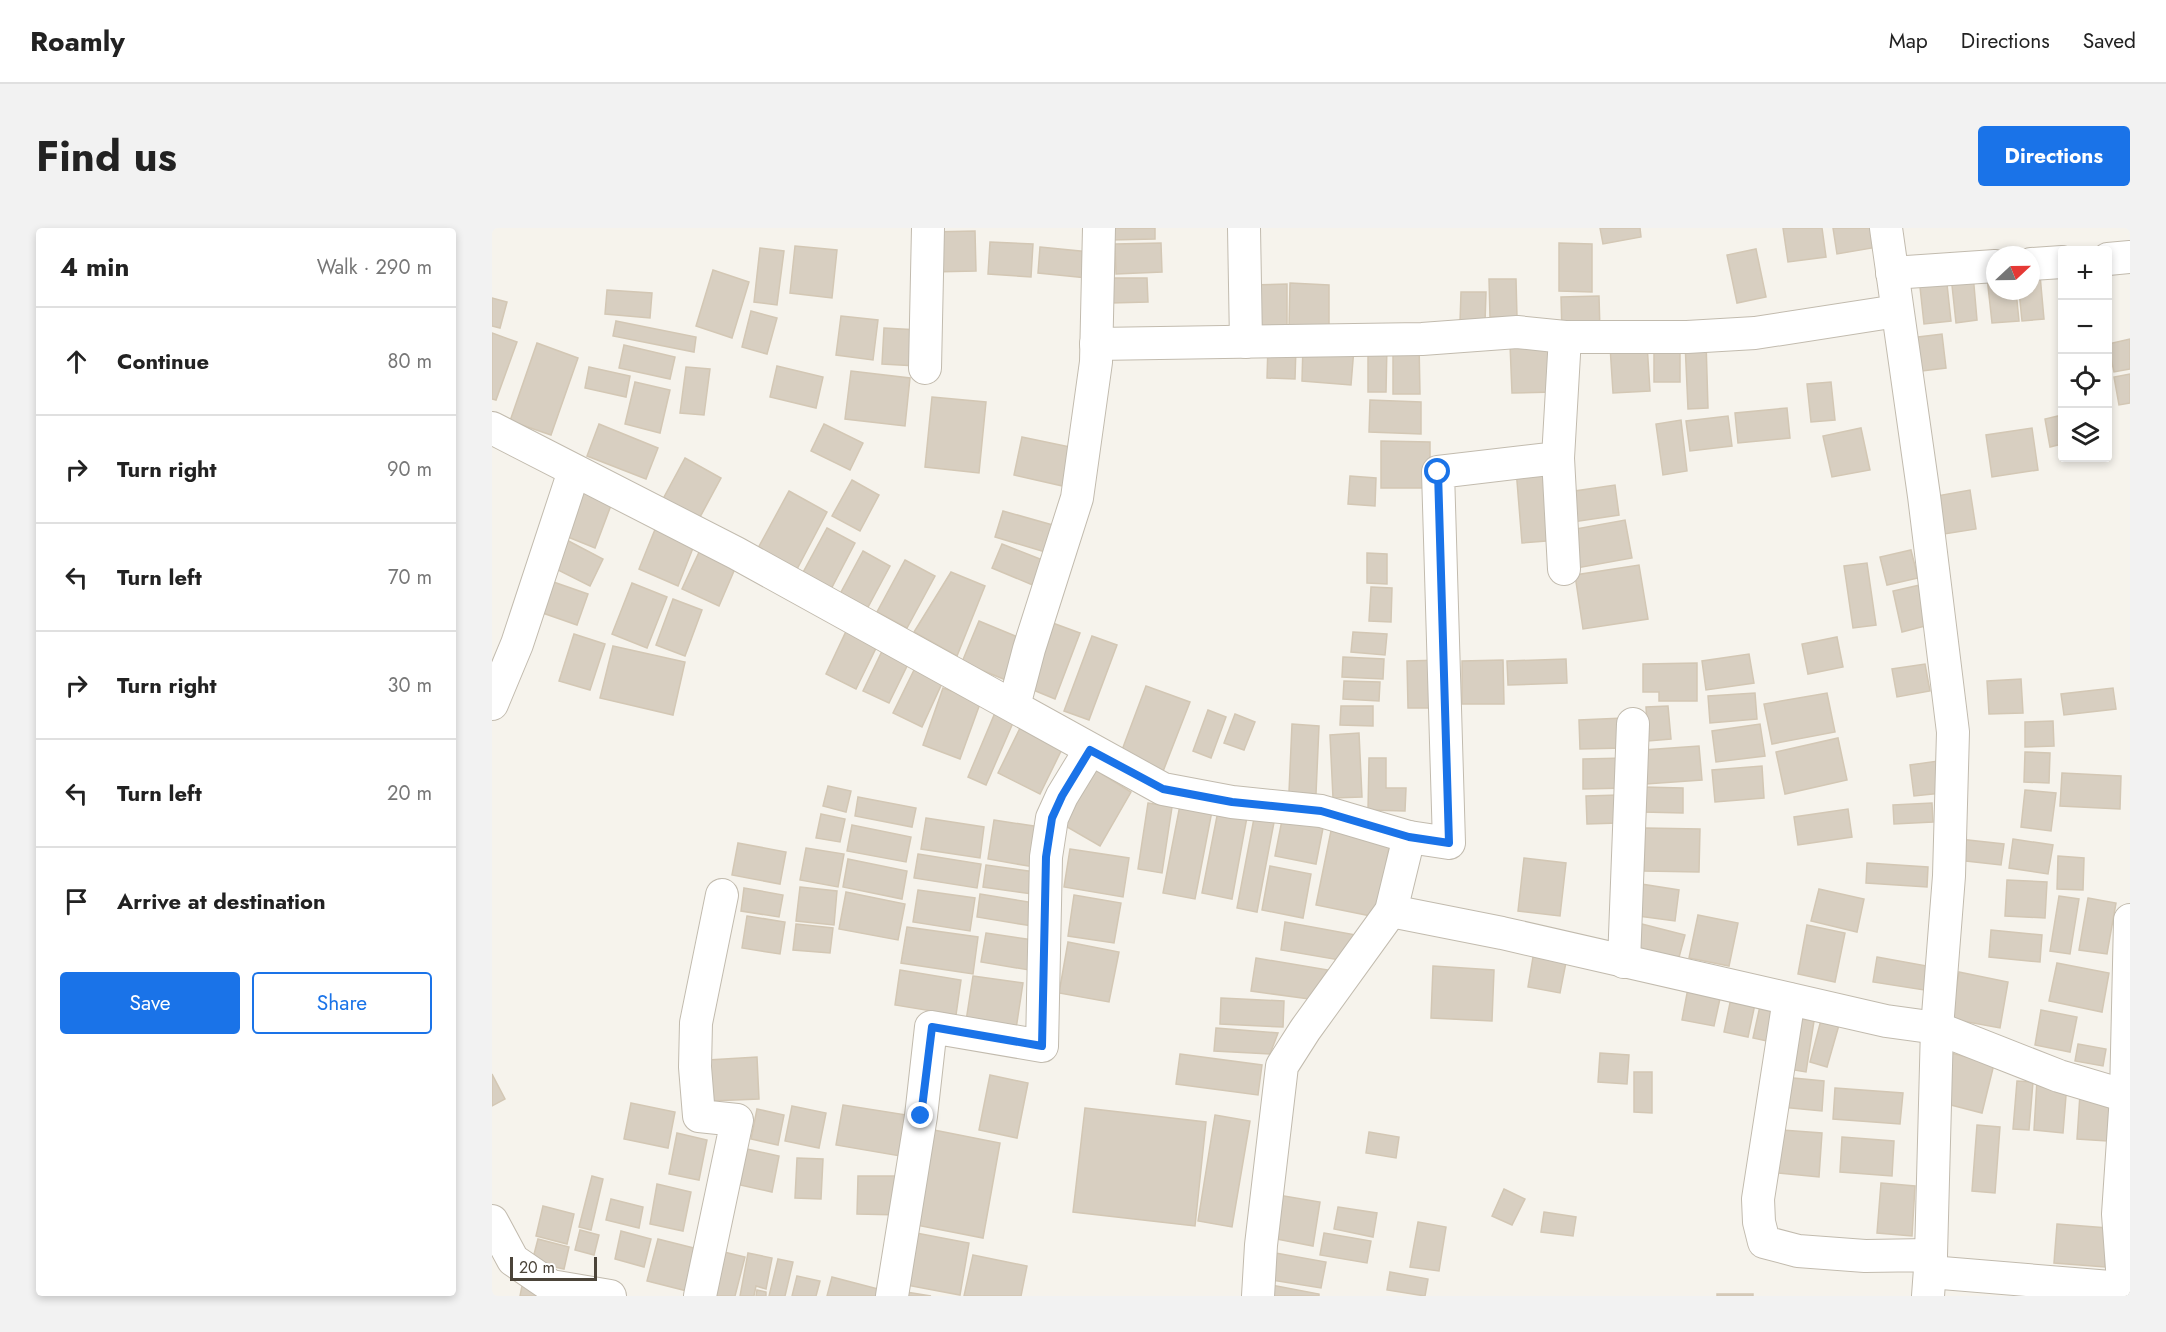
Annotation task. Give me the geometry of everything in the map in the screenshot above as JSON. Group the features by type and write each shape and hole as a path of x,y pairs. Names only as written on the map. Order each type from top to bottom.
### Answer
{"street":[{"path":"925,368 928,228"},
{"path":"1014,706 1029,649 1077,498 1096,362 1099,228"},
{"path":"1244,228 1246,342"},
{"path":"1886,228 1924,495 1953,732 1948,876 1937,1028 1930,1274"},
{"path":"2112,259 2130,257"},
{"path":"2040,263 2058,262"},
{"path":"1892,273 1986,267"},
{"path":"1096,344 1422,339 1517,332 1565,337 1687,337 1755,333 1897,311"},
{"path":"1564,568 1558,458 1565,337"},
{"path":"492,428 736,553 1163,789 1232,802 1321,811 1409,837 1449,843 1438,472 1558,458"},
{"path":"492,704 517,644 574,471"},
{"path":"1624,962 1633,724"},
{"path":"892,1296 921,1116 932,1027 1042,1046 1046,857 1052,818 1062,796 1090,750"},
{"path":"1258,1296 1261,1245 1282,1066 1305,1030 1391,911 1409,837"},
{"path":"700,1296 737,1120 699,1116 695,1067 696,1023 722,895"},
{"path":"1391,911 1502,933 1886,1021 1937,1028 2059,1076 2128,1096"},
{"path":"1789,999 1758,1199 1759,1222 1764,1242 1798,1251 1865,1256 1930,1274 2124,1292 2118,1214 2128,1096 2130,920"},
{"path":"492,1221 513,1260 551,1286 610,1296"}],"building":[{"path":"1110,228 1155,228 1155,239 1110,240"},
{"path":"1600,228 1640,228 1641,237 1603,244"},
{"path":"1783,228 1822,228 1826,257 1788,262"},
{"path":"1833,228 1876,228 1878,247 1837,254"},
{"path":"975,231 976,271 931,272 929,232"},
{"path":"990,242 1033,244 1031,277 988,274"},
{"path":"1161,243 1162,272 1116,274 1115,244"},
{"path":"1559,243 1592,244 1592,292 1559,291"},
{"path":"795,246 837,250 832,298 790,293"},
{"path":"1040,247 1090,252 1087,278 1038,273"},
{"path":"760,248 784,251 777,305 754,302"},
{"path":"1756,249 1766,297 1737,303 1727,255"},
{"path":"713,270 749,282 732,338 696,326"},
{"path":"1973,274 1977,320 1956,323 1951,276"},
{"path":"1946,275 1951,321 1924,324 1919,278"},
{"path":"2040,275 2044,319 2022,321 2020,300 2040,300"},
{"path":"1111,278 1147,278 1148,302 1111,303"},
{"path":"1489,279 1516,279 1517,317 1490,317"},
{"path":"1290,283 1329,285 1329,329 1289,328"},
{"path":"1287,284 1287,329 1249,328 1249,285"},
{"path":"607,290 652,293 650,318 605,314"},
{"path":"1461,292 1486,292 1485,323 1460,323"},
{"path":"1599,296 1600,331 1562,332 1561,297"},
{"path":"492,298 507,302 500,328 492,326"},
{"path":"1990,300 2017,300 2019,321 1992,323"},
{"path":"751,311 777,318 767,354 742,347"},
{"path":"841,316 878,320 873,360 836,355"},
{"path":"616,321 696,337 694,352 613,336"},
{"path":"884,328 919,330 917,366 882,364"},
{"path":"492,333 517,342 496,400 492,399"},
{"path":"1942,334 1946,368 1914,372 1910,338"},
{"path":"2130,339 2130,369 2114,372 2112,343"},
{"path":"1706,341 1708,408 1688,409 1685,342"},
{"path":"537,343 578,358 551,435 510,421"},
{"path":"1393,343 1419,343 1420,394 1393,394"},
{"path":"1554,343 1555,392 1512,393 1510,344"},
{"path":"1368,344 1387,344 1386,392 1368,392"},
{"path":"1647,344 1650,391 1613,393 1610,346"},
{"path":"624,345 675,357 670,379 619,368"},
{"path":"1268,345 1296,347 1295,379 1267,378"},
{"path":"1303,345 1354,348 1351,385 1302,381"},
{"path":"1654,345 1680,345 1680,382 1654,382"},
{"path":"777,366 823,377 816,408 770,397"},
{"path":"589,367 630,376 626,397 585,388"},
{"path":"686,367 710,369 704,415 680,413"},
{"path":"851,371 910,378 905,426 845,419"},
{"path":"2130,374 2130,403 2119,405 2114,377"},
{"path":"635,382 670,390 660,433 625,424"},
{"path":"1831,382 1835,420 1811,422 1807,384"},
{"path":"932,397 986,402 979,473 925,467"},
{"path":"1370,400 1421,402 1421,434 1369,432"},
{"path":"1787,408 1790,438 1738,443 1735,413"},
{"path":"1728,416 1732,446 1690,451 1686,421"},
{"path":"2058,416 2058,445 2050,447 2045,419"},
{"path":"1681,420 1687,471 1663,475 1656,424"},
{"path":"599,424 658,448 646,479 587,456"},
{"path":"824,424 863,443 850,470 811,451"},
{"path":"1861,428 1870,470 1832,477 1823,436"},
{"path":"2032,428 2038,470 1992,477 1986,435"},
{"path":"1022,437 1075,448 1067,487 1014,475"},
{"path":"1381,441 1430,442 1430,488 1381,488"},
{"path":"685,458 721,478 699,519 663,499"},
{"path":"1553,466 1559,540 1522,543 1516,469"},
{"path":"1350,476 1376,478 1375,506 1348,504"},
{"path":"852,480 879,495 860,531 832,516"},
{"path":"1615,485 1619,515 1573,522 1568,492"},
{"path":"580,488 613,500 595,548 563,535"},
{"path":"1970,490 1976,529 1938,535 1931,497"},
{"path":"789,491 827,512 796,571 757,550"},
{"path":"1003,511 1060,527 1052,554 995,537"},
{"path":"1625,520 1632,558 1577,568 1570,530"},
{"path":"656,527 695,543 678,586 639,569"},
{"path":"827,528 855,543 829,593 800,578"},
{"path":"561,537 603,559 590,586 548,565"},
{"path":"1002,544 1045,561 1035,586 992,568"},
{"path":"701,548 737,564 719,606 682,589"},
{"path":"1911,550 1918,578 1887,585 1880,557"},
{"path":"863,551 890,566 867,609 840,594"},
{"path":"1367,553 1387,554 1387,584 1367,583"},
{"path":"905,560 935,576 907,628 877,612"},
{"path":"1867,563 1876,625 1853,628 1844,566"},
{"path":"1639,565 1648,619 1583,629 1575,575"},
{"path":"951,572 985,586 957,656 914,632"},
{"path":"545,579 588,594 577,625 534,610"},
{"path":"632,583 667,597 647,648 612,634"},
{"path":"1920,585 1929,625 1902,632 1893,591"},
{"path":"1371,587 1392,588 1391,622 1369,621"},
{"path":"673,599 702,610 685,656 656,645"},
{"path":"979,621 1025,640 1008,681 962,662"},
{"path":"1050,622 1080,633 1055,699 1026,687"},
{"path":"849,625 880,640 856,689 826,674"},
{"path":"1353,632 1387,634 1385,655 1351,652"},
{"path":"574,634 605,644 590,690 559,681"},
{"path":"1092,636 1117,645 1089,720 1064,711"},
{"path":"1837,637 1843,667 1808,674 1802,644"},
{"path":"613,646 685,662 673,715 600,698"},
{"path":"884,647 910,660 889,703 863,691"},
{"path":"1749,654 1754,683 1706,690 1702,661"},
{"path":"1343,657 1384,659 1383,679 1342,677"},
{"path":"1566,659 1567,683 1508,685 1507,661"},
{"path":"1443,660 1444,708 1408,708 1407,661"},
{"path":"1503,660 1504,704 1462,704 1462,661"},
{"path":"1697,663 1697,701 1659,701 1659,692 1643,692 1643,664"},
{"path":"1925,664 1930,691 1897,697 1892,669"},
{"path":"916,666 944,679 922,727 893,713"},
{"path":"2021,679 2023,713 1989,714 1987,681"},
{"path":"1344,681 1380,682 1379,701 1343,699"},
{"path":"1146,686 1190,702 1162,774 1119,758"},
{"path":"943,688 981,701 960,759 923,745"},
{"path":"2113,688 2116,709 2064,715 2061,694"},
{"path":"1755,693 1757,719 1710,723 1708,696"},
{"path":"1827,693 1835,732 1772,744 1764,704"},
{"path":"1341,706 1373,706 1373,726 1340,725"},
{"path":"1668,706 1671,739 1648,741 1646,707"},
{"path":"997,708 1016,716 986,785 968,777"},
{"path":"1208,710 1226,717 1211,758 1193,751"},
{"path":"1235,714 1255,722 1244,750 1224,743"},
{"path":"1623,718 1624,748 1580,749 1579,720"},
{"path":"2053,721 2054,746 2025,747 2025,722"},
{"path":"1023,722 1065,743 1040,794 998,773"},
{"path":"1292,724 1319,726 1316,794 1289,792"},
{"path":"1760,724 1765,756 1716,762 1712,731"},
{"path":"1359,733 1362,797 1333,798 1330,735"},
{"path":"1838,738 1847,780 1785,794 1776,752"},
{"path":"1699,746 1702,780 1646,784 1643,750"},
{"path":"2025,752 2050,753 2049,783 2024,782"},
{"path":"1369,758 1386,758 1386,788 1406,788 1405,811 1368,810"},
{"path":"1625,758 1626,788 1583,789 1583,759"},
{"path":"1938,761 1942,793 1914,796 1910,765"},
{"path":"1762,766 1764,798 1715,802 1712,770"},
{"path":"1094,769 1131,792 1100,846 1062,824"},
{"path":"2062,773 2121,776 2120,809 2060,806"},
{"path":"828,786 851,791 846,812 823,806"},
{"path":"1643,787 1683,788 1683,813 1643,812"},
{"path":"2025,790 2056,793 2051,831 2021,827"},
{"path":"1618,795 1619,823 1587,824 1586,796"},
{"path":"858,797 916,808 912,827 855,816"},
{"path":"1148,803 1172,807 1162,873 1138,869"},
{"path":"1932,803 1933,822 1894,824 1893,805"},
{"path":"1180,805 1212,811 1195,899 1163,893"},
{"path":"1848,809 1852,837 1798,845 1794,817"},
{"path":"1218,811 1247,817 1232,899 1202,893"},
{"path":"1255,813 1275,817 1257,912 1237,908"},
{"path":"821,814 845,819 840,842 816,838"},
{"path":"1283,815 1324,823 1316,864 1275,856"},
{"path":"926,818 984,827 980,858 921,849"},
{"path":"994,820 1040,827 1034,867 988,859"},
{"path":"852,825 911,837 906,862 847,851"},
{"path":"1332,826 1391,838 1376,917 1316,905"},
{"path":"1645,828 1700,829 1699,872 1644,871"},
{"path":"1959,839 2004,844 2001,865 1957,860"},
{"path":"2013,839 2053,845 2048,874 2009,868"},
{"path":"738,843 786,852 780,884 732,875"},
{"path":"806,848 844,854 838,887 800,880"},
{"path":"1070,849 1129,858 1123,897 1064,887"},
{"path":"918,854 981,864 977,888 914,878"},
{"path":"2058,856 2084,858 2083,890 2057,889"},
{"path":"1524,858 1566,863 1560,916 1518,911"},
{"path":"848,859 907,871 902,899 843,887"},
{"path":"1867,863 1928,867 1927,887 1866,883"},
{"path":"986,865 1035,872 1032,894 983,887"},
{"path":"1270,866 1311,874 1303,918 1262,910"},
{"path":"2007,880 2047,882 2045,918 2005,916"},
{"path":"1635,883 1679,890 1675,921 1631,915"},
{"path":"800,887 837,891 834,925 796,921"},
{"path":"744,888 783,895 779,917 741,911"},
{"path":"1819,889 1864,899 1857,932 1811,921"},
{"path":"918,890 975,898 970,931 913,922"},
{"path":"846,892 905,904 898,940 839,929"},
{"path":"980,894 1035,903 1032,926 977,917"},
{"path":"1074,895 1121,903 1114,943 1068,936"},
{"path":"2059,896 2079,899 2070,954 2050,951"},
{"path":"2088,898 2116,903 2107,954 2079,950"},
{"path":"1698,915 1738,923 1729,966 1689,958"},
{"path":"747,916 785,922 780,954 742,948"},
{"path":"1285,922 1356,935 1351,962 1281,950"},
{"path":"1638,923 1685,935 1678,961 1632,948"},
{"path":"796,924 833,928 830,953 793,950"},
{"path":"1807,925 1845,933 1835,982 1798,974"},
{"path":"907,927 978,937 973,974 901,963"},
{"path":"1991,930 2042,935 2040,962 1989,957"},
{"path":"986,933 1033,940 1029,970 981,962"},
{"path":"1068,942 1119,952 1109,1002 1059,993"},
{"path":"1534,951 1567,957 1560,993 1528,987"},
{"path":"1877,957 1927,966 1924,990 1873,982"},
{"path":"1256,958 1328,970 1309,999 1251,991"},
{"path":"2057,963 2109,973 2102,1012 2049,1001"},
{"path":"1433,966 1494,970 1492,1021 1431,1018"},
{"path":"900,970 961,980 956,1015 895,1005"},
{"path":"1959,972 2008,982 2000,1028 1951,1019"},
{"path":"973,976 1023,983 1016,1029 966,1021"},
{"path":"1688,988 1721,994 1714,1026 1682,1020"},
{"path":"1221,998 1284,1001 1283,1027 1220,1024"},
{"path":"1731,998 1755,1004 1748,1037 1724,1032"},
{"path":"1760,1006 1778,1009 1772,1042 1753,1038"},
{"path":"2041,1010 2077,1017 2070,1052 2035,1045"},
{"path":"1790,1017 1814,1021 1806,1072 1782,1068"},
{"path":"1821,1020 1839,1025 1827,1067 1810,1062"},
{"path":"1216,1028 1278,1033 1270,1054 1214,1051"},
{"path":"2078,1044 2106,1049 2103,1066 2075,1061"},
{"path":"1600,1053 1629,1055 1627,1084 1598,1082"},
{"path":"1951,1053 1994,1064 1982,1113 1939,1102"},
{"path":"1180,1054 1262,1065 1258,1095 1176,1084"},
{"path":"757,1057 759,1099 710,1101 708,1060"},
{"path":"1634,1072 1652,1072 1652,1113 1634,1112"},
{"path":"492,1074 505,1099 492,1106"},
{"path":"990,1075 1028,1083 1017,1138 979,1130"},
{"path":"1783,1077 1824,1081 1822,1111 1781,1107"},
{"path":"2037,1080 2067,1083 2063,1133 2034,1130"},
{"path":"2017,1081 2033,1082 2029,1130 2013,1129"},
{"path":"1835,1088 1903,1093 1900,1124 1833,1119"},
{"path":"2080,1094 2110,1096 2107,1141 2077,1139"},
{"path":"631,1103 675,1112 668,1148 624,1139"},
{"path":"843,1105 913,1116 906,1157 836,1145"},
{"path":"792,1106 826,1113 819,1148 785,1141"},
{"path":"1085,1108 1206,1122 1195,1226 1073,1212"},
{"path":"757,1109 784,1115 778,1145 751,1139"},
{"path":"1215,1115 1250,1121 1232,1227 1198,1221"},
{"path":"1977,1125 2000,1127 1995,1193 1972,1191"},
{"path":"934,1130 1000,1143 983,1238 916,1225"},
{"path":"1782,1130 1822,1133 1819,1177 1778,1173"},
{"path":"1369,1132 1399,1137 1396,1158 1366,1153"},
{"path":"677,1133 707,1140 699,1180 669,1174"},
{"path":"1842,1137 1894,1141 1892,1176 1840,1172"},
{"path":"747,1149 779,1156 772,1192 740,1185"},
{"path":"797,1158 823,1159 821,1199 795,1198"},
{"path":"592,1176 603,1179 591,1230 579,1227"},
{"path":"858,1176 901,1176 900,1215 857,1214"},
{"path":"1881,1183 1915,1186 1912,1236 1877,1233"},
{"path":"657,1184 691,1192 683,1231 650,1224"},
{"path":"1504,1189 1525,1199 1512,1225 1492,1216"},
{"path":"1278,1195 1320,1202 1313,1246 1271,1238"},
{"path":"611,1199 643,1207 639,1228 606,1220"},
{"path":"543,1206 574,1214 567,1244 536,1236"},
{"path":"1338,1207 1377,1213 1373,1237 1334,1229"},
{"path":"1544,1212 1576,1217 1573,1236 1541,1232"},
{"path":"1418,1222 1446,1227 1439,1271 1410,1267"},
{"path":"2057,1224 2108,1228 2105,1267 2054,1263"},
{"path":"580,1230 599,1235 594,1255 575,1250"},
{"path":"621,1231 651,1239 644,1267 615,1259"},
{"path":"911,1232 969,1243 960,1295 901,1284"},
{"path":"1324,1233 1371,1241 1367,1263 1320,1255"},
{"path":"538,1239 569,1247 564,1269 532,1262"},
{"path":"658,1239 698,1249 687,1291 647,1281"},
{"path":"724,1252 745,1257 735,1296 713,1296"},
{"path":"1270,1252 1326,1262 1321,1288 1266,1279"},
{"path":"748,1253 772,1258 766,1289 756,1286 754,1296 740,1296"},
{"path":"973,1255 1027,1266 1021,1296 964,1296"},
{"path":"778,1259 793,1262 785,1296 769,1296"},
{"path":"1390,1272 1428,1279 1425,1296 1387,1290"},
{"path":"797,1276 820,1281 816,1296 792,1296"},
{"path":"832,1277 882,1290 880,1296 827,1296"},
{"path":"1266,1284 1319,1294 1319,1296 1264,1296"},
{"path":"522,1286 558,1295 558,1296 520,1296"},
{"path":"757,1290 766,1292 766,1296 756,1296"},
{"path":"900,1291 931,1296 899,1296"},
{"path":"1717,1294 1753,1294 1753,1296 1717,1296"}],"route":[{"path":"921,1116 932,1027 1042,1046 1046,857 1052,818 1062,796 1090,750 1163,789 1232,802 1321,811 1409,837 1449,843 1438,472"}]}
